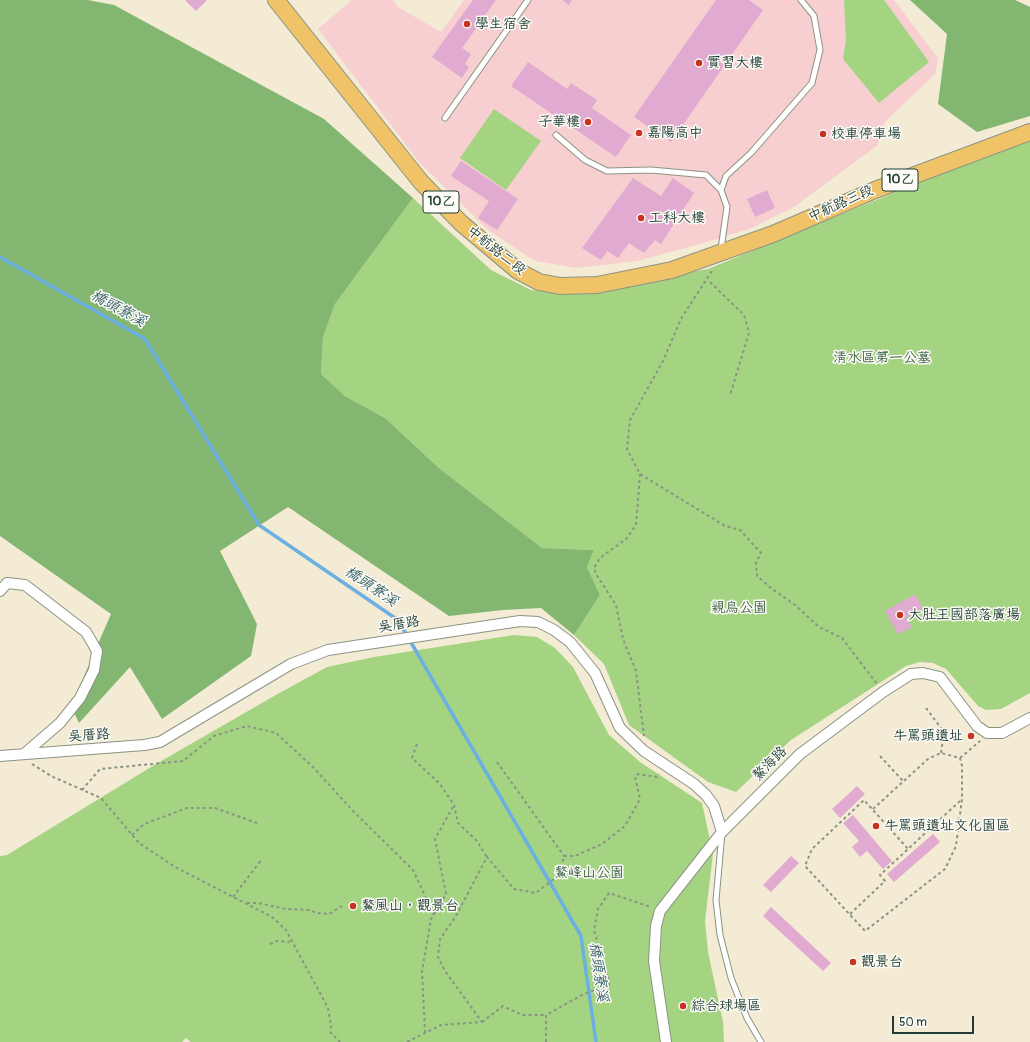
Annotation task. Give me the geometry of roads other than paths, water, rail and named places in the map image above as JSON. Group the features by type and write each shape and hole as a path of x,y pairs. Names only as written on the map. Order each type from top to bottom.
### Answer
{"main road":[{"name":"中航路二段","path":"276,0 421,182 461,223 518,271 539,282 560,286 597,285 672,270 720,254"},
{"name":"中航路三段","path":"720,254 773,234 875,190 1030,132"}],"street":[{"path":"0,591 7,583 25,585 86,632 97,651 94,670 80,698 60,723 24,754"},
{"name":"吳厝路","path":"0,756 144,746 160,742 291,664 308,656 328,650 520,621 538,622 554,630 570,642 594,673 620,728 644,751 694,784 706,795 714,806 722,832"},
{"name":"鰲海路","path":"666,1042 654,961 656,926 660,911 722,832 800,754 883,692 912,674 923,672 940,677 977,726 987,733 1002,733 1030,718"}],"lane":[{"path":"444,118 528,0"},
{"path":"721,190 726,176 751,153 812,83 820,50 814,16 802,0"},
{"path":"556,135 585,160 607,171 651,170 706,175 721,190 727,207 720,254"},
{"path":"722,832 716,900 720,935 731,978 747,1018 761,1042"}],"waterway":[{"name":"橋頭寮溪","path":"0,257 145,339 259,525 398,620 581,936 596,1042"}],"place":[{"name":"學生宿舍","path":"467,24"},
{"name":"實習大樓","path":"699,63"},
{"name":"子華樓","path":"588,122"},
{"name":"嘉陽高中","path":"639,133"},
{"name":"校車停車場","path":"823,134"},
{"name":"工科大樓","path":"641,218"},
{"name":"大肚王國部落廣場","path":"900,615"},
{"name":"牛罵頭遺址","path":"971,736"},
{"name":"牛罵頭遺址文化園區","path":"876,826"},
{"name":"鰲風山，觀景台","path":"353,906"},
{"name":"觀景台","path":"853,962"},
{"name":"綜合球場區","path":"683,1006"}],"park label":[{"name":"清水區第一公墓","path":"882,358"},
{"name":"親鳥公園","path":"739,608"},
{"name":"鰲峰山公園","path":"589,873"}]}
